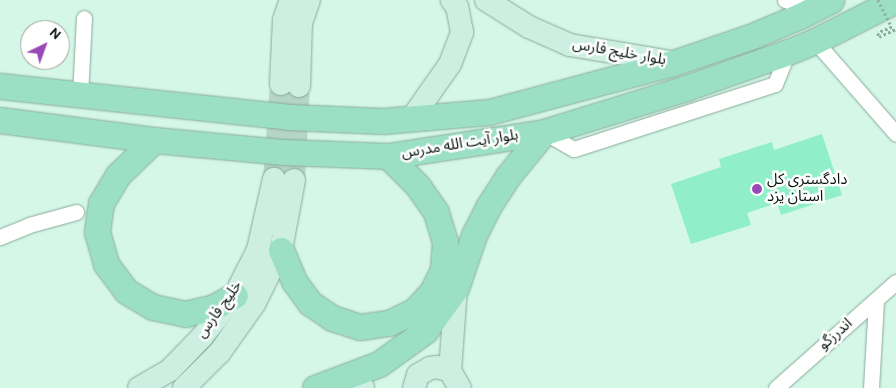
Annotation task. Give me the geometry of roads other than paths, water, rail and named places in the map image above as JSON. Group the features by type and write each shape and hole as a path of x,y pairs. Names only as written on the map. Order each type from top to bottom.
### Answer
{"main road":[{"path":"291,0 284,20 290,85 301,23 309,0"},
{"path":"412,118 450,64 462,32 457,7 452,0"},
{"name":"بلوار خلیج فارس","path":"486,0 529,27 570,45 674,62"},
{"name":"بلوار آیت الله مدرس","path":"0,120 154,140 284,152 388,156 544,132 686,88 788,52 815,41 896,0"},
{"name":"بلوار آیت الله مدرس","path":"0,86 289,117 383,121 489,112 674,62 750,37 821,5"},
{"path":"325,385 379,364 425,331 456,288 474,235 488,207 508,176 544,132"},
{"path":"154,140 118,176 101,203 97,232 106,264 126,291 154,308 185,314 212,308 235,295"},
{"path":"281,250 294,281 310,303 332,318 360,327 389,323 414,311 432,292 443,269 445,242 436,212 418,186 388,156"},
{"name":"خلیج فارس","path":"139,388 170,370 202,337 235,295 258,250 284,179 281,250 254,304 220,352 184,388"},
{"path":"455,380 456,288"},
{"path":"414,388 418,375 430,368 437,367 455,380"},
{"path":"325,385 363,388"}],"street":[{"path":"785,0 821,5"},
{"path":"80,96 84,18"},
{"path":"815,41 896,134"},
{"path":"0,238 29,225 76,212"},
{"name":"اندرزگو","path":"776,388 896,282"},
{"path":"871,388 876,300"}],"tunnel":[{"path":"274,179 281,84"},
{"path":"294,180 299,86"}],"place":[{"name":"دادگستری کل استان یزد","path":"757,189"}]}
